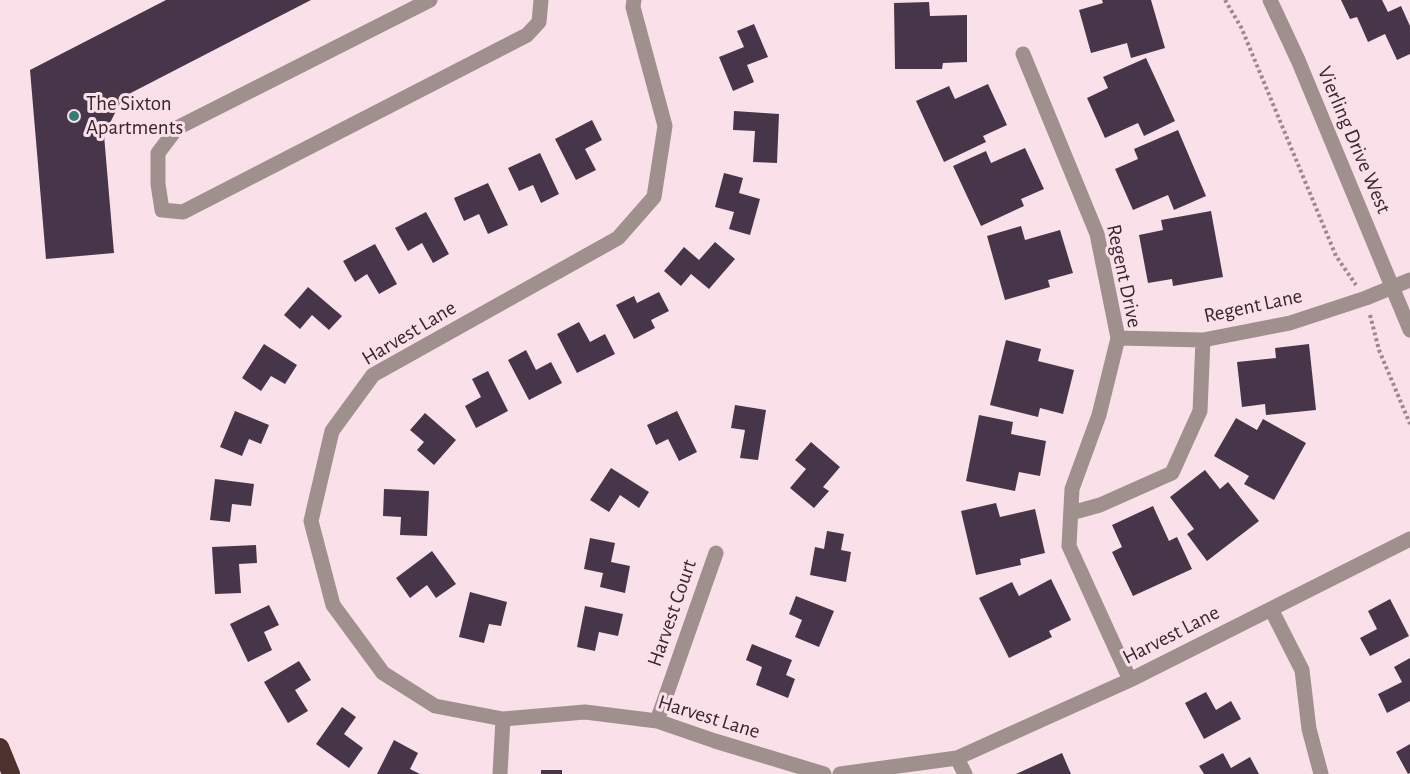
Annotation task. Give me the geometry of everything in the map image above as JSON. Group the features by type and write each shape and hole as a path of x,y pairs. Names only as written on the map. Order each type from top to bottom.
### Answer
{"highway":[{"path":"0,747 12,774"}],"street":[{"path":"430,0 177,128 158,153 158,184 162,210 183,212 527,35 539,22 541,0"},
{"name":"Harvest Lane","path":"634,0 633,7 665,126 654,197 618,238 373,375 332,431 311,521 333,605 383,673 435,706 503,719 585,712 657,721 824,774"},
{"name":"Vierling Drive West","path":"1270,0 1298,60 1410,330"},
{"name":"Regent Drive","path":"1023,54 1097,234 1118,338 1100,415 1072,489 1069,546 1130,680"},
{"name":"Regent Lane","path":"1118,338 1203,340 1290,323 1366,298 1410,280"},
{"path":"1071,513 1101,505 1172,473 1200,411 1203,340"},
{"name":"Harvest Lane","path":"840,774 957,758 1130,680 1410,539"},
{"name":"Harvest Court","path":"657,721 716,553"},
{"path":"1271,609 1302,670 1309,729 1321,774"},
{"path":"500,774 503,719"},
{"path":"957,758 965,774"}],"path":[{"path":"1225,0 1240,27 1336,256 1366,298 1379,350 1410,424"}],"building":[{"name":"The Sixton Apartments","path":"166,0 311,0 123,97 104,135 114,253 46,259 30,70"},
{"path":"1102,0 1151,0 1165,48 1131,58 1127,43 1091,53 1079,10 1103,3"},
{"path":"1341,0 1382,0 1388,12 1401,6 1410,26 1410,54 1397,60 1385,34 1368,42 1357,17 1350,19"},
{"path":"929,2 930,16 967,15 967,62 943,63 942,69 895,69 894,3"},
{"path":"754,24 768,57 747,65 754,82 733,91 719,57 744,47 737,31"},
{"path":"1146,58 1175,121 1144,136 1138,123 1105,138 1087,98 1108,88 1103,77"},
{"path":"988,84 1007,125 983,136 986,142 944,162 916,101 949,86 955,99"},
{"path":"734,111 779,114 777,163 753,162 755,131 733,130"},
{"path":"592,120 602,140 585,149 596,170 576,180 555,139"},
{"path":"1178,130 1206,196 1174,210 1168,195 1133,210 1115,169 1138,159 1134,149"},
{"path":"1025,148 1044,189 1021,199 1024,206 981,226 953,166 986,151 991,163"},
{"path":"540,153 559,194 541,203 533,185 519,191 508,168"},
{"path":"724,173 743,178 739,193 760,199 750,235 729,229 734,212 715,207"},
{"path":"488,183 508,225 488,234 479,214 464,221 454,198"},
{"path":"1211,211 1223,277 1173,286 1172,279 1148,283 1139,235 1163,230 1161,220"},
{"path":"426,212 449,254 433,263 422,243 408,251 395,228"},
{"path":"1021,226 1025,240 1060,230 1073,273 1048,280 1050,287 1005,300 987,236"},
{"path":"715,242 735,259 709,289 691,274 681,286 664,271 684,247 699,260"},
{"path":"375,244 397,284 379,294 367,274 355,282 343,261"},
{"path":"308,287 342,316 329,330 312,315 300,329 284,315"},
{"path":"659,292 669,311 651,320 655,328 634,339 616,305 634,296 637,303"},
{"path":"579,322 590,342 605,334 615,354 577,373 557,334"},
{"path":"1006,340 1041,349 1038,361 1074,370 1063,414 1040,408 1038,417 990,405"},
{"path":"264,344 297,365 285,384 271,376 261,391 242,378"},
{"path":"1309,344 1316,410 1266,415 1265,404 1242,407 1237,362 1276,358 1275,348"},
{"path":"526,350 536,370 551,362 562,383 529,400 508,360"},
{"path":"488,371 508,411 476,428 465,406 481,397 472,379"},
{"path":"735,405 766,410 758,460 740,458 745,430 731,428"},
{"path":"235,411 269,425 261,444 249,439 242,456 220,447"},
{"path":"677,411 697,452 679,461 668,439 656,445 647,425"},
{"path":"425,413 456,440 434,465 417,450 424,442 410,430"},
{"path":"979,415 1013,422 1011,434 1046,441 1040,476 1019,472 1015,491 966,481"},
{"path":"1236,418 1257,430 1263,419 1306,443 1274,500 1244,484 1249,476 1214,456"},
{"path":"811,442 840,467 823,487 829,491 814,508 790,488 806,469 795,460"},
{"path":"611,468 649,492 639,508 620,495 609,512 590,500"},
{"path":"1205,470 1220,489 1228,482 1259,521 1207,561 1187,534 1194,529 1170,497"},
{"path":"215,479 254,484 251,506 232,504 230,522 210,520"},
{"path":"384,489 429,491 427,536 400,535 401,517 383,516"},
{"path":"996,503 1000,517 1035,509 1045,553 1020,559 1021,565 976,575 961,511"},
{"path":"1153,506 1169,541 1177,537 1192,569 1133,596 1112,552 1122,547 1112,525"},
{"path":"827,531 844,534 841,550 851,552 846,582 810,575 815,547 824,549"},
{"path":"590,538 615,543 611,562 630,566 625,593 600,587 603,573 584,569"},
{"path":"256,545 257,563 239,564 241,593 215,594 212,547"},
{"path":"432,551 456,584 436,598 427,585 410,598 396,578"},
{"path":"1051,579 1071,620 1049,631 1052,637 1009,658 979,598 1012,582 1019,596"},
{"path":"470,592 507,602 501,626 489,624 484,643 459,637"},
{"path":"796,596 834,611 819,647 795,637 802,620 789,614"},
{"path":"1390,599 1409,636 1370,656 1360,638 1377,629 1368,611"},
{"path":"269,605 279,625 264,632 272,650 248,662 230,624"},
{"path":"585,606 623,614 618,636 599,632 595,651 577,647"},
{"path":"752,644 792,660 786,675 795,679 788,698 756,685 762,667 746,660"},
{"path":"1410,658 1410,701 1387,713 1378,694 1402,682 1394,667"},
{"path":"299,661 311,680 295,690 308,711 288,723 264,682"},
{"path":"1206,692 1216,710 1231,701 1241,719 1204,739 1185,703"},
{"path":"342,707 356,717 344,734 363,748 349,768 316,744"},
{"path":"394,740 418,753 410,769 420,774 377,774"},
{"path":"1410,744 1410,773 1408,774 1396,752"},
{"path":"1062,753 1071,774 1016,774"},
{"path":"1223,753 1231,768 1250,757 1259,774 1204,774 1199,766"},
{"path":"541,770 562,770 562,774 541,774"}],"place":[{"name":"The Sixton Apartments","path":"74,116"}]}
